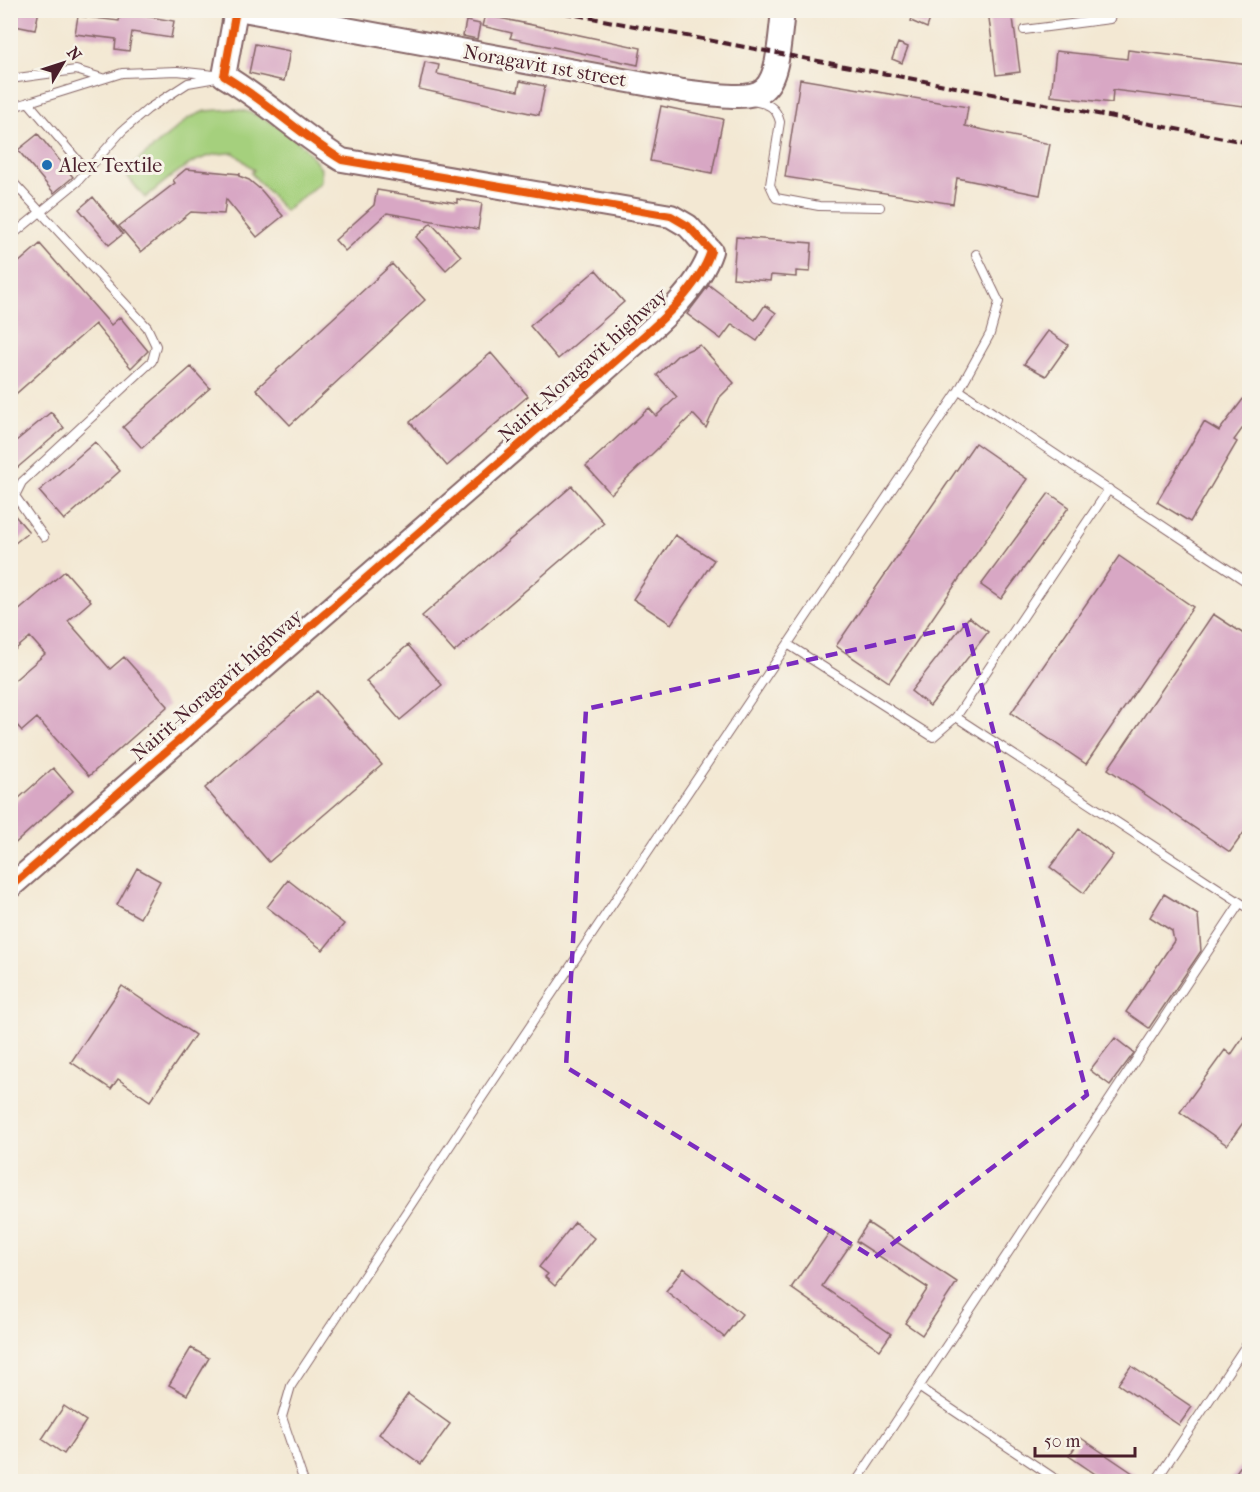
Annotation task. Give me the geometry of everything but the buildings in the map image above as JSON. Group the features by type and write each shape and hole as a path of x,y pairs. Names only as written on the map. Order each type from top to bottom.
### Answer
{"street":[{"path":"224,76 236,10"},
{"name":"Noragavit 1st street","path":"243,10 682,91 740,98 765,92 770,85 787,16"},
{"name":"Nairit-Noragavit highway","path":"10,887 601,374 680,300 705,270 711,251 688,226 671,216 342,160 316,145 251,92 224,76"}],"lane":[{"path":"1024,30 1110,19 1112,10"},
{"path":"10,79 76,70 103,79"},
{"path":"10,108 122,73 177,71 224,76"},
{"path":"10,237 64,194 122,131 165,96 188,83 224,76"},
{"path":"740,98 767,104 777,112 780,122 770,185 776,198 819,206 880,207"},
{"path":"28,102 87,171"},
{"path":"10,179 147,327 156,346 152,361 22,482 15,496 44,537"},
{"path":"304,1482 282,1417 291,1386 470,1114 789,645 959,390 990,334 999,302 976,254"},
{"path":"959,390 1250,584"},
{"path":"789,645 933,736 956,717 1109,489"},
{"path":"956,717 1250,909"},
{"path":"856,1482 1240,903"},
{"path":"1155,1482 1250,1339"},
{"path":"920,1388 1060,1482"}],"highlighted area":[{"path":"966,625 1087,1095 874,1258 566,1067 586,709"}],"green space":[{"path":"234,109 259,116 284,130 305,148 321,169 321,182 285,211 251,173 254,170 234,153 208,156 186,166 145,198 124,172 189,118 205,111"}],"railway":[{"path":"550,10 1250,143"}],"cycle path":[{"path":"10,887 648,333 693,285 711,251 688,226 671,216 342,160 224,76 236,10"}],"place":[{"name":"Alex Textile","path":"47,165"}]}
